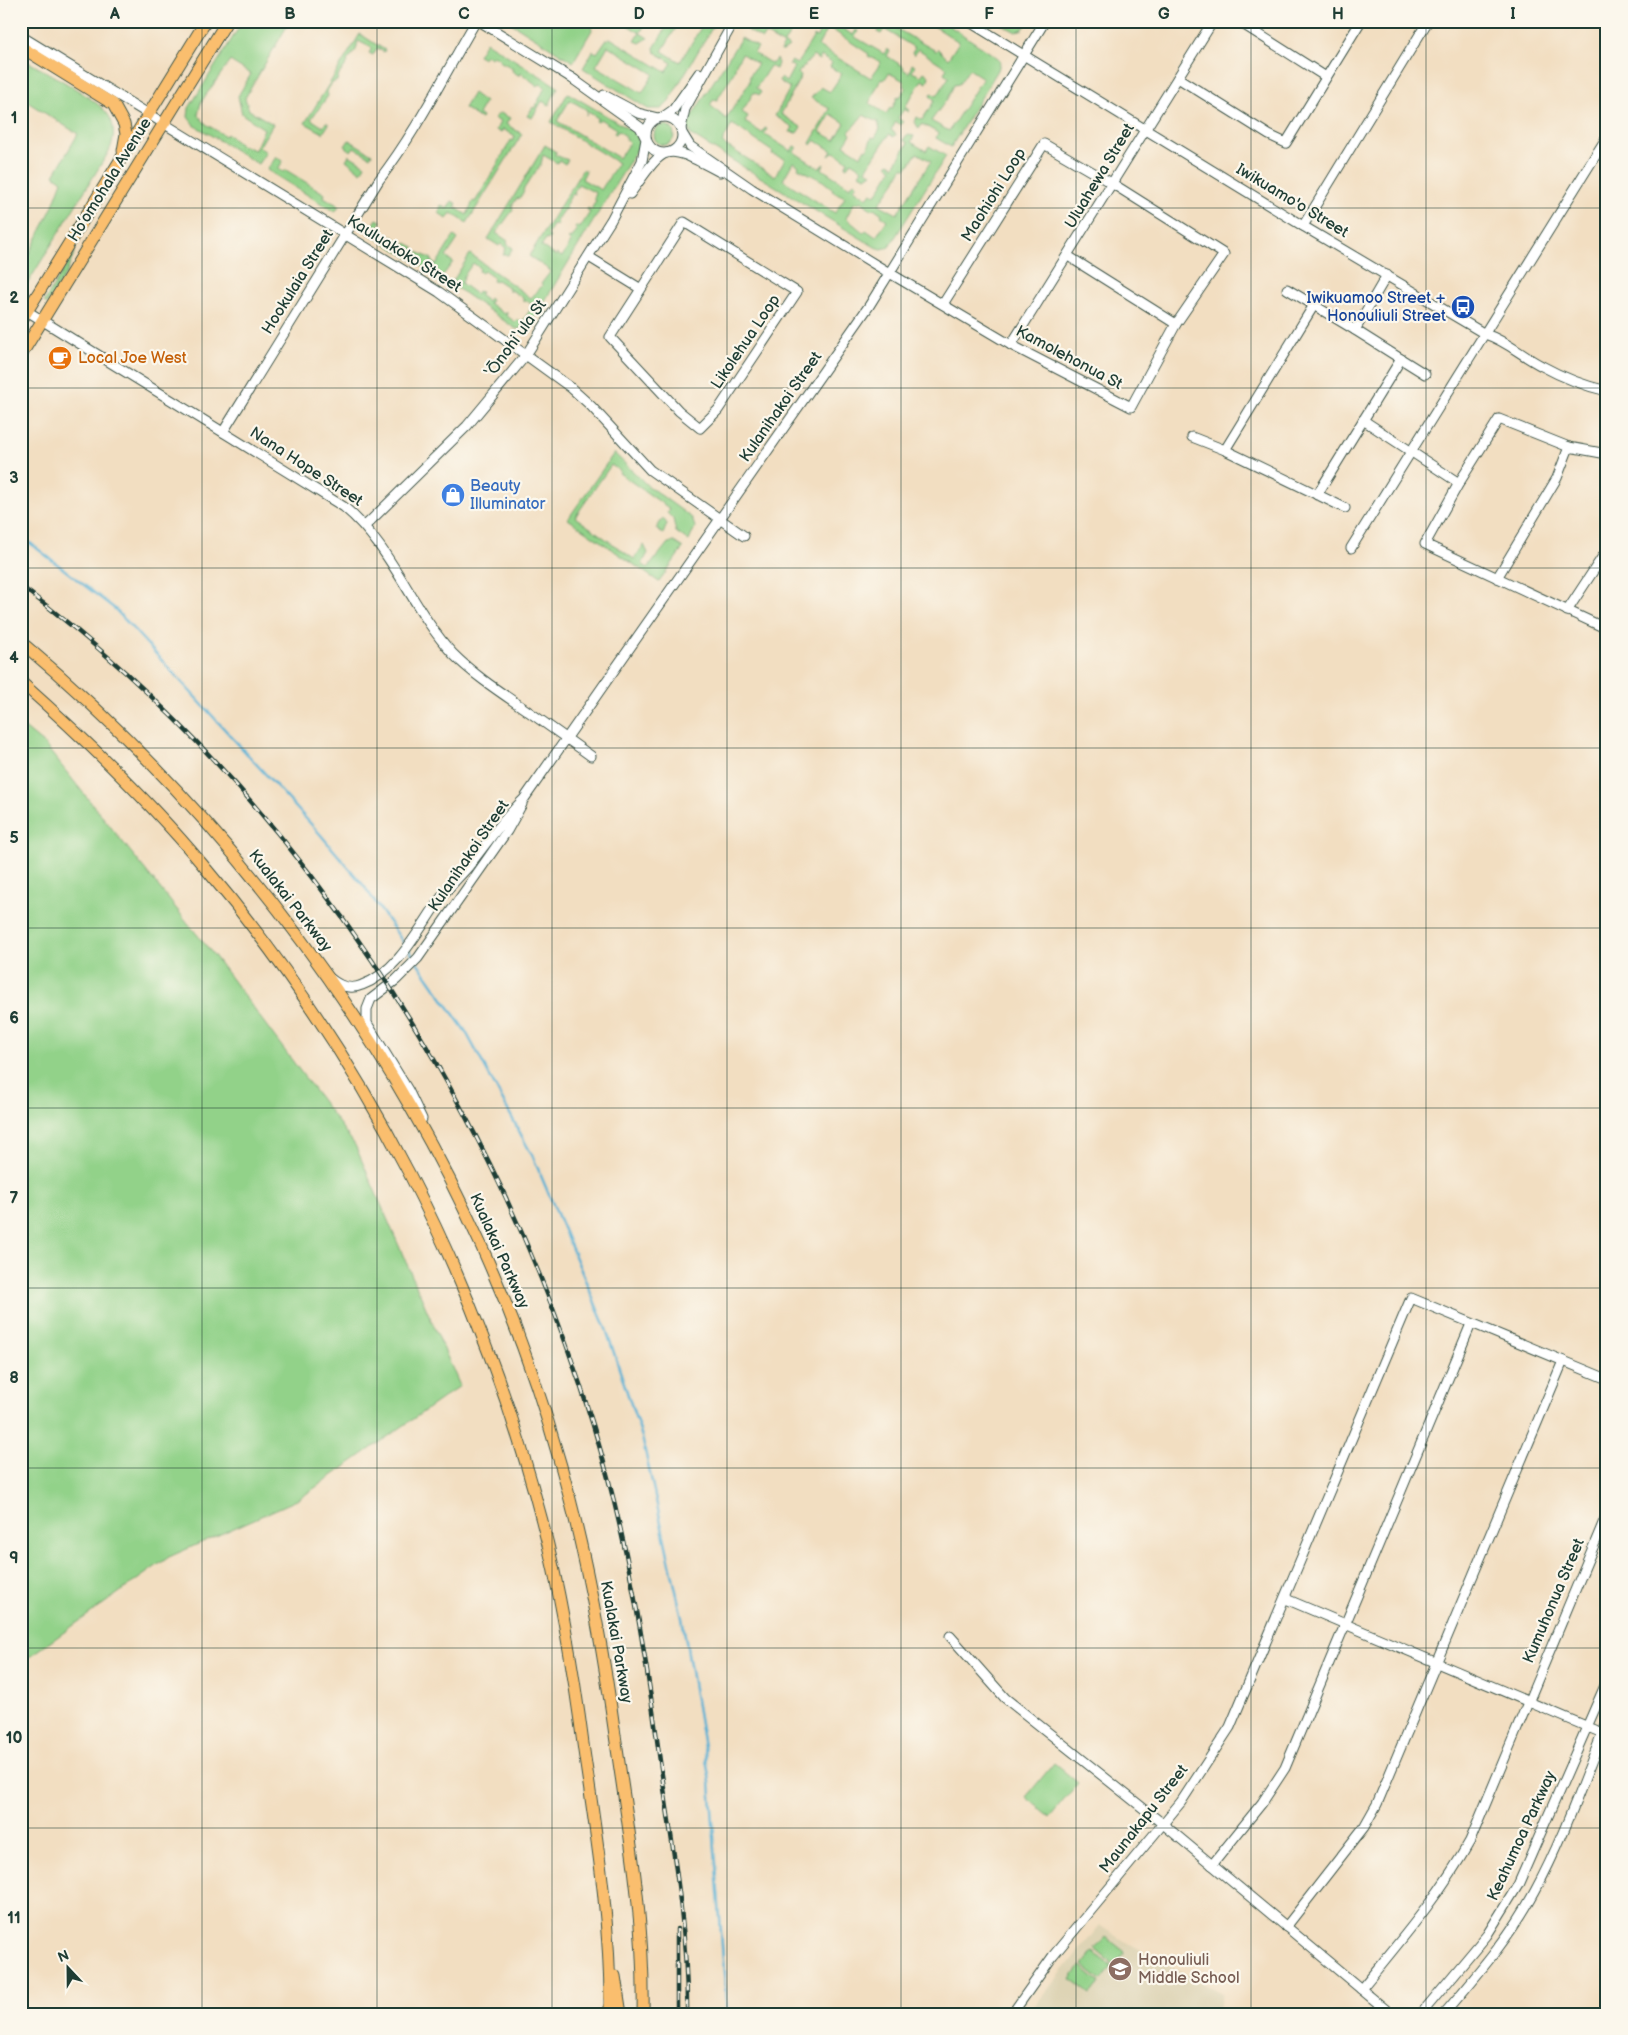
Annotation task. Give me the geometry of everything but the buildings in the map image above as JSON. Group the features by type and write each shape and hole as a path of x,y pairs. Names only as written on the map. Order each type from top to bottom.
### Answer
{"main road":[{"name":"Ho’omohala Avenue","path":"24,316 206,21"},
{"name":"Ho’omohala Avenue","path":"21,355 227,21"},
{"path":"21,47 106,99 116,108 121,116 126,134 124,150 118,164"},
{"name":"Kualakai Parkway","path":"21,642 90,703 174,786 255,880 322,968 398,1088 442,1166 484,1253 516,1330 561,1464 584,1557 607,1678 637,1892 643,1962 642,2014"},
{"path":"21,682 95,750 140,795 202,864 260,937 298,988 353,1072 395,1145 438,1231 499,1378 543,1523 569,1649 621,2014"},
{"path":"609,1940 610,2014"}],"street":[{"path":"478,21 570,77 638,113 674,120 681,130"},
{"name":"Hookulaia Street","path":"223,432 345,234 427,109 443,76 478,21"},
{"path":"646,139 647,128 673,110 734,21"},
{"name":"Iwikuamo'o Street","path":"968,21 1146,128 1303,226 1485,334 1501,339 1542,366 1607,391"},
{"name":"Kulanihakoi Street","path":"442,1166 411,1096 367,1023 366,1011 369,1002 413,964 507,831 524,799 890,274 1045,21"},
{"name":"Uluahewa Street","path":"1011,345 1213,21"},
{"path":"1238,21 1326,77"},
{"path":"1178,78 1268,135 1286,142 1361,21"},
{"path":"1303,226 1428,21"},
{"name":"Kauluakoko Street","path":"21,36 439,292 584,400 650,470 744,536"},
{"path":"611,220 654,160 676,148 685,109 721,42"},
{"path":"570,77 636,123 656,151 667,152"},
{"name":"Kamolehonua St","path":"681,130 690,146 752,189 890,274 1011,345 1131,407 1176,324 1224,254 1113,184"},
{"path":"1351,548 1607,137"},
{"name":"‘Ōnohi‘ula St","path":"365,526 467,426 526,355 611,220 642,161 646,139"},
{"name":"Maohiohi Loop","path":"943,304 1044,144 1113,184"},
{"name":"Kamolehonua St","path":"667,152 690,156 752,189"},
{"name":"Likolehua Loop","path":"684,222 797,292 718,410 700,428 679,411 610,337 641,289 684,222"},
{"path":"1068,256 1176,324"},
{"path":"589,257 641,289"},
{"path":"1355,330 1387,275"},
{"path":"1287,289 1425,374"},
{"path":"1225,450 1314,305"},
{"name":"Nana Hope Street","path":"24,316 43,320 334,500 365,526 391,559 436,631 453,654 481,679 591,756"},
{"path":"1317,495 1400,359"},
{"path":"1607,454 1569,447 1499,418 1459,483 1425,544 1607,629"},
{"path":"1363,420 1459,483"},
{"path":"1192,437 1225,450 1345,508"},
{"path":"1497,578 1558,478 1569,447"},
{"path":"1567,611 1607,550"},
{"name":"Kulanihakoi Street","path":"322,968 333,981 346,986 361,986 373,979 400,955 500,823 524,799"},
{"name":"Maunakapu Street","path":"1012,2014 1053,1956 1181,1802 1230,1727 1286,1599 1411,1298 1470,1324"},
{"path":"1212,1865 1262,1803 1285,1768 1470,1324 1607,1379"},
{"path":"1286,1927 1364,1827 1377,1804 1438,1664 1563,1361"},
{"name":"Kumuhonua Street","path":"1361,1989 1428,1908 1453,1872 1474,1833 1607,1514"},
{"path":"1286,1599 1438,1664 1529,1700 1604,1734"},
{"path":"950,1636 1005,1698 1163,1824 1390,2014"},
{"name":"Keahumoa Parkway","path":"1421,2014 1486,1935 1504,1910 1518,1885 1607,1681"},
{"name":"Keahumoa Parkway","path":"1444,2014 1513,1927 1534,1892 1552,1857 1604,1734 1607,1722"}],"shaded area":[{"name":"Honouliuli Middle School","path":"1100,1925 1132,1946 1222,1993 1218,2014 1028,2014"}],"green space":[{"path":"243,21 290,21 245,98 249,110 273,124 259,147 266,152 258,164 194,125 188,117 189,108","holes":["230,61 251,74 238,96 242,114 264,129 255,150 240,145 239,142 227,134 225,136 206,124 198,115 201,102"]},
{"path":"508,21 584,21 591,26 592,30 573,62"},
{"path":"621,21 647,21 640,33"},
{"path":"670,21 680,21 662,51 680,62 705,21 716,21 667,104 661,109 648,109 583,68 593,51 597,53 606,40 610,38 666,72 672,63 655,52 654,48","holes":["608,46 654,74 642,93 596,66"]},
{"path":"751,21 760,21 758,24 775,35 786,21 798,21 784,43 789,47 780,51 784,45 765,34 762,39 746,29"},
{"path":"823,21 830,21 853,35 856,30 858,31 855,37 884,54 887,49 890,51 887,56 904,67 903,69 909,73 912,64 915,66 912,72 921,76 924,72 929,76 927,83 922,80 905,107 910,111 904,109 898,118 903,122 901,125 896,122 891,130 896,134 894,137 889,134 866,170 872,173 866,177 859,174 862,169 851,162 847,167 845,166 848,161 834,152 829,156 832,151 815,140 811,145 810,143 830,109 811,98 821,87 830,92 842,74 830,67 832,63 821,56 819,60 813,56 798,73 801,76 781,114 801,127 797,133 790,132 793,127 775,116 790,88 779,81 781,78 786,82 794,67 789,64 791,61 797,64 814,36 817,37","holes":["828,27 869,54 868,56 881,62 871,78 818,46","889,73 904,81 906,88 900,97 898,96 892,109 890,108 886,114 869,103 881,79 884,80","831,114 845,123 835,140 820,132","863,115 878,122 880,129 875,138 872,137 867,150 865,149 861,156 844,145 851,134 849,132"]},
{"path":"871,21 897,21 894,27 936,51 938,49 948,59 959,42 926,21 942,21 998,58 1000,63 998,70 951,147 936,138 938,133 922,124 919,129 915,122 917,117 922,120 935,100 930,96 931,93 937,96 949,77 944,73 947,68 918,49 914,55 912,53 915,48 884,29 881,34 877,32 880,27","holes":["969,69 983,78 949,131 931,121 947,99 954,85 959,84"]},
{"path":"995,21 1029,21 1023,29 1016,32"},
{"path":"640,33 648,38 640,43 635,41"},
{"path":"360,34 385,50 384,52 377,48 373,55 369,53 372,48 358,41 356,50 347,61 337,81 332,83 327,91 328,96 311,119 323,127 326,122 329,124 323,133 305,123"},
{"path":"741,38 758,47 754,53 772,64 776,59 778,63 776,69 770,66 756,88 761,92 759,95 754,92 742,112 748,116 745,122 762,133 765,128 767,129 764,134 791,151 794,146 797,147 794,152 819,168 824,164 822,169 850,187 854,182 857,184 854,189 867,198 871,193 876,195 892,169 887,165 889,163 894,166 908,143 903,140 907,135 914,136 911,142 926,151 929,146 946,156 889,247 882,249 875,247 691,135 688,127 690,119","holes":["742,54 758,64 750,75 749,83 726,119 710,105 714,99 717,100 734,72","732,124 773,152 772,154 785,159 775,176 722,143","917,153 931,161 897,214 879,204 895,182 902,168 907,168","793,162 799,166 798,168 823,181 833,189 832,191 845,197 835,213 783,180","861,201 872,210 874,208 887,220 876,237 866,230 864,233 846,218 854,203"]},
{"path":"486,42 558,87 549,105 542,101 532,118 527,116 533,107 535,108 545,87 540,84 538,86 521,73 520,76 512,71 513,68 499,61 500,59 493,55 491,58 486,55 484,58 478,55"},
{"path":"21,58 94,101 109,116 113,125 113,135 108,153 21,294 21,270 52,208 62,181 54,175 78,134 21,98"},
{"path":"473,93 485,102 478,114 482,117 481,119 464,108"},
{"path":"568,93 632,131 638,138 639,146 532,322 525,328 516,329 451,284 470,254 531,298 543,285 541,284 551,271 529,256 583,169 586,171 582,179 601,190 618,163 551,122","holes":["570,100 587,110 586,115 588,112 598,118 596,121 598,122 600,119 616,129 614,133 616,134 618,131 626,136 625,138 629,143 619,158 557,121","578,184 596,193 594,199 596,200 591,210 588,208 587,210 590,212 580,228 576,226 577,230 572,238 568,239 571,242 562,257 557,254 556,256 541,246 550,237 547,235 554,224 557,225 556,221 564,209 566,210 565,206 572,194 575,195 574,192","473,263 480,268 479,271 482,273 484,271 494,278 493,281 497,280 509,288 509,292 511,290 523,298 523,302 525,300 533,305 523,321 517,320 515,322 506,315 508,312 504,314 489,303 491,300 489,298 487,301 479,295 481,292 478,291 476,294 461,283 464,279 463,277"]},
{"path":"500,113 510,118 506,124 522,134 467,223 451,213 447,219 439,213 441,205 447,209 452,201 457,204 455,207 467,215 473,201 475,202 511,140 513,141 515,137 503,129 501,133 496,130 500,122 494,118"},
{"path":"664,125 671,128 674,135 671,142 664,145 657,142 654,135 657,128"},
{"path":"349,140 372,154 370,157 354,147 351,151 345,146"},
{"path":"545,145 556,152 555,155 568,160 565,164 559,160 557,163 543,155 541,164 519,199 517,198 512,206 513,210 496,233 508,241 507,244 513,248 508,255 503,255 506,248 488,239"},
{"path":"349,155 365,165 361,172 346,160"},
{"path":"276,157 283,161 278,169 284,172 286,170 325,194 324,197 339,206 335,212 267,170"},
{"path":"377,219 381,221 376,229 390,238 392,236 405,245 406,243 414,247 413,250 432,259 431,261 436,265 454,236 458,239 446,257 453,262 441,278 368,233"},
{"path":"75,251 67,272 47,304 44,302"},
{"path":"614,453 647,485 692,518 695,527 689,541 676,532 673,519 667,513 670,509 619,473 620,471 611,465 575,517 634,559 644,545 648,553 642,564 648,568 668,543 674,542 683,548 659,582 568,519"},
{"path":"663,518 667,524 663,534 656,529"},
{"path":"21,725 44,744 216,958 355,1145 460,1386 299,1499 169,1557 21,1663"},
{"path":"1054,1763 1078,1783 1050,1817 1026,1797"},
{"path":"1106,1937 1125,1952 1114,1965 1095,1949"},
{"path":"1093,1952 1112,1967 1102,1980 1083,1965"},
{"path":"1081,1966 1100,1982 1090,1994 1071,1979"}],"waterway":[{"path":"21,536 115,609 320,834 364,886 405,945"},
{"path":"408,949 466,1032 533,1157 606,1329 642,1437 682,1618 710,1782 727,2014"}],"railway":[{"path":"21,586 120,668 212,758 296,856 372,961 440,1071 500,1185 551,1304 593,1425 615,1506 633,1588 647,1671 678,1883 685,1948 687,2014"},
{"path":"677,1929 677,2014"}],"place":[{"name":"Iwikuamoo Street + Honouliuli Street","path":"1463,307"},
{"name":"Local Joe West","path":"60,358"},
{"name":"Beauty Illuminator","path":"453,495"},
{"name":"Honouliuli Middle School","path":"1120,1969"}]}
